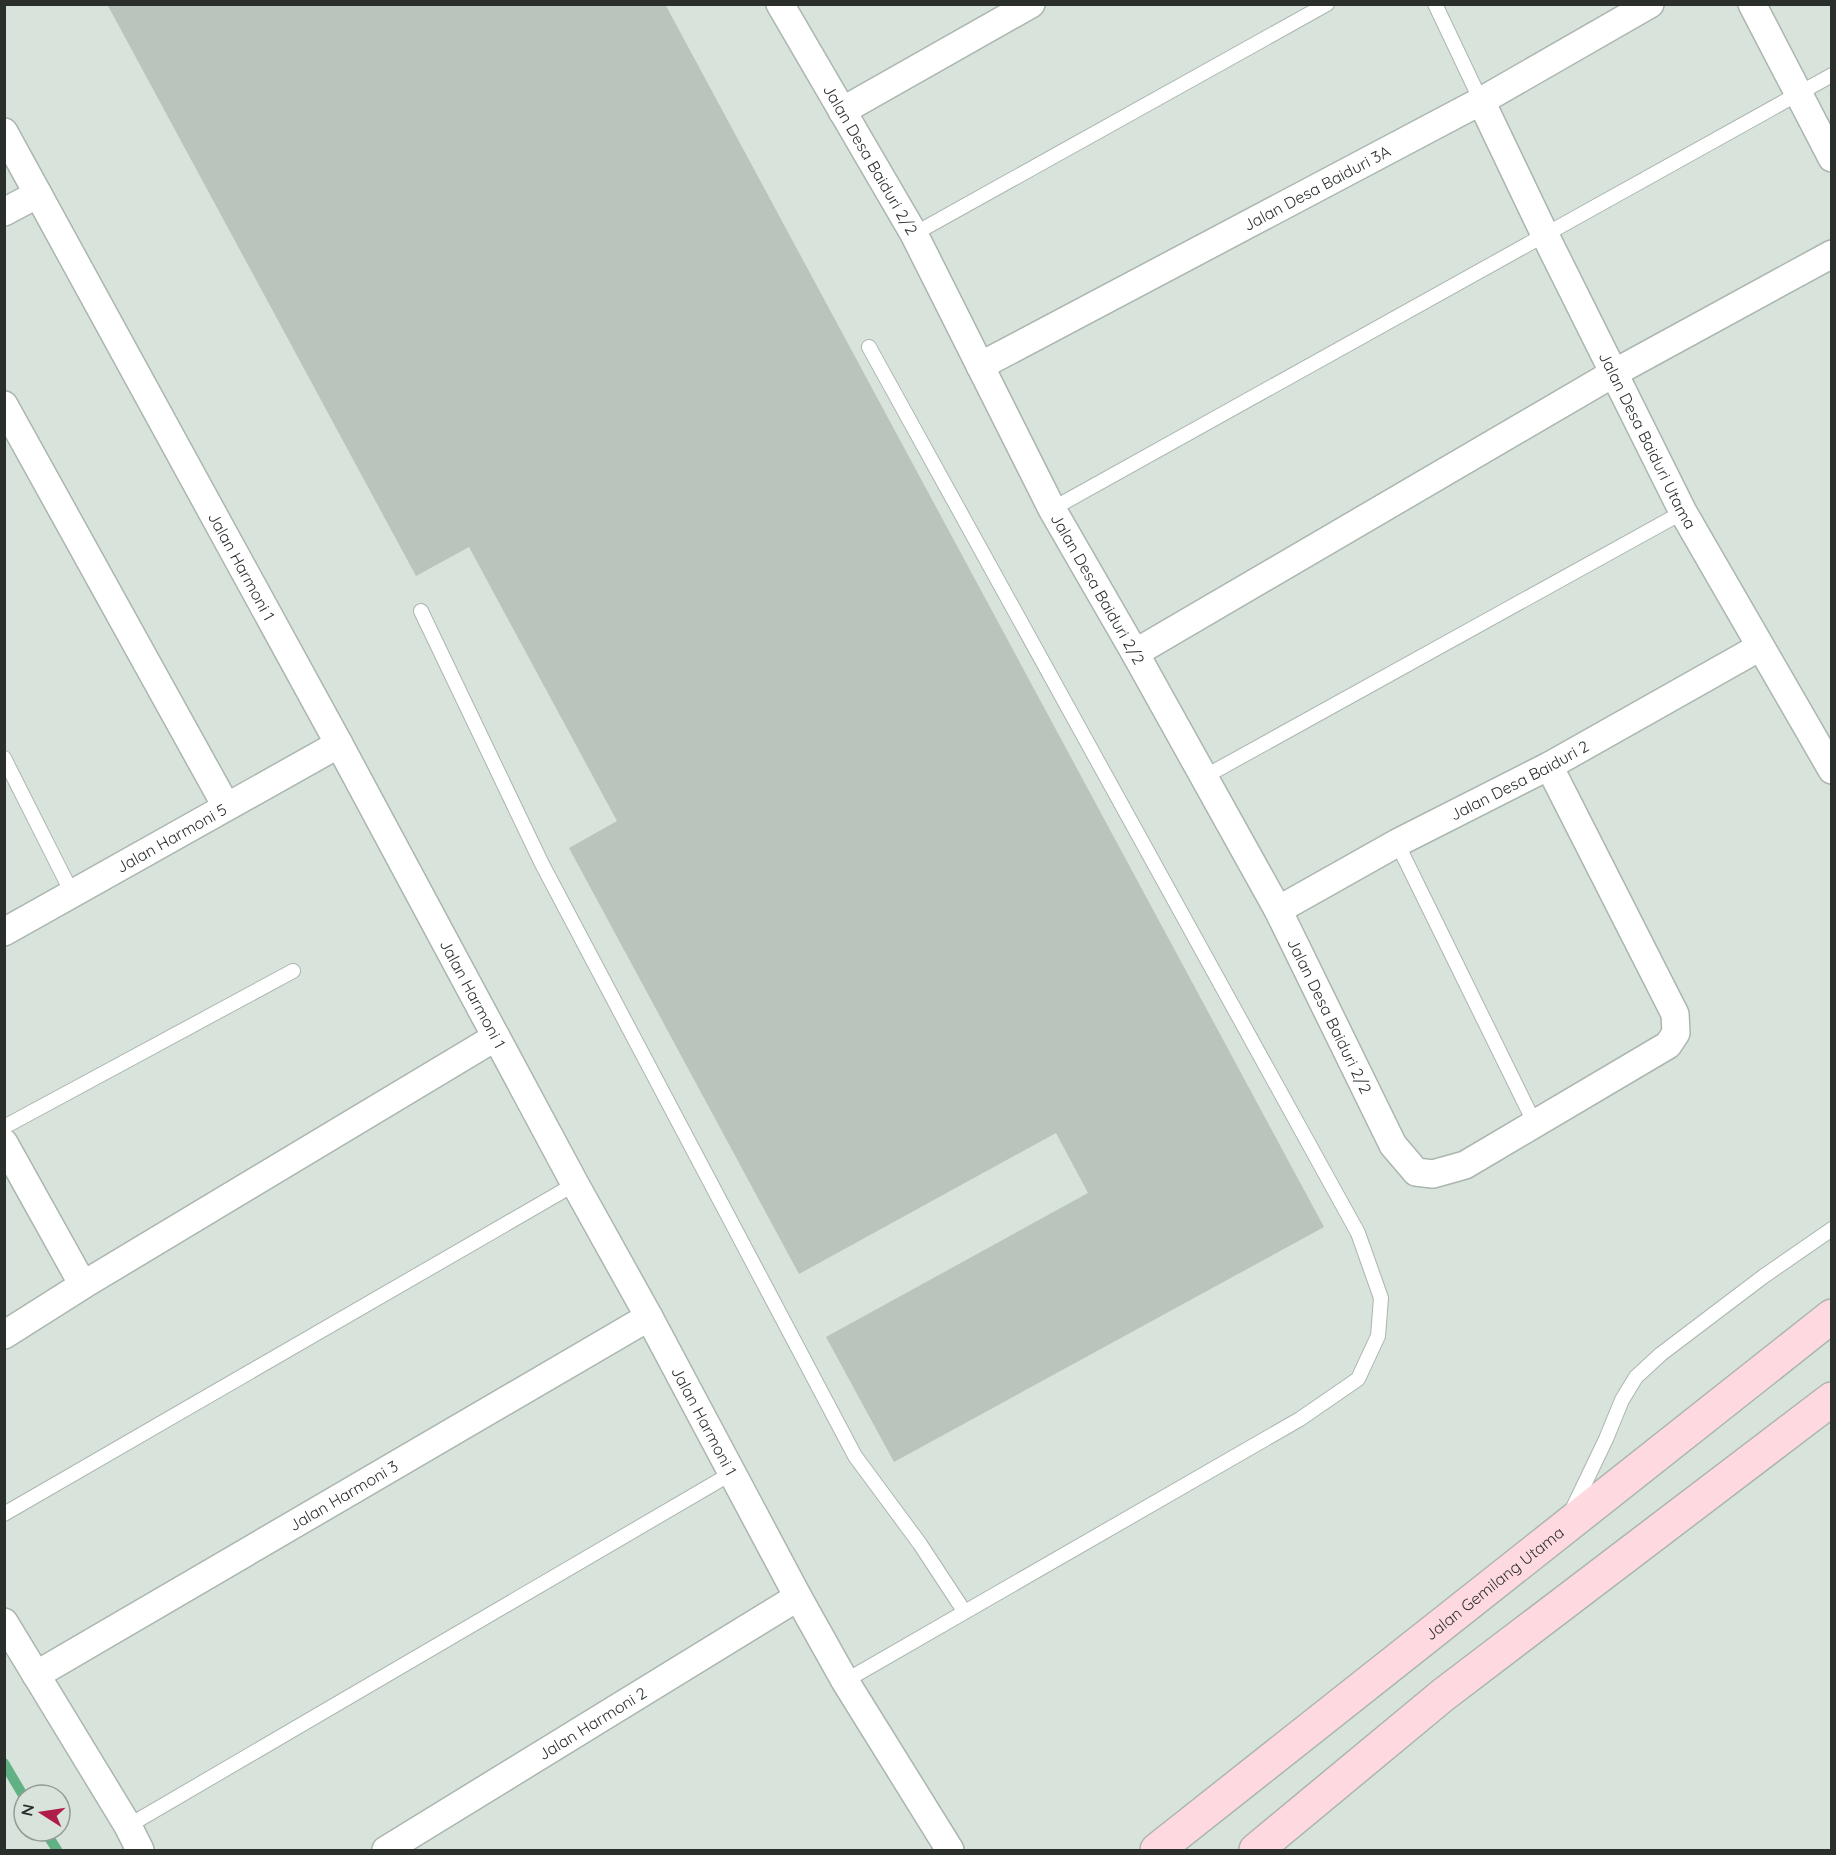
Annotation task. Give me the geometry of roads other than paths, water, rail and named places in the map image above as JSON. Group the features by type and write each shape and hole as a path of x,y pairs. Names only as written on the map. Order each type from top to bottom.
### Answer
{"main road":[{"name":"Jalan Gemilang Utama","path":"1157,1851 1832,1316"},
{"path":"1256,1851 1443,1695 1832,1399"}],"street":[{"name":"Jalan Desa Baiduri 2/2","path":"780,4 914,234 1052,509 1278,910 1394,1145 1416,1172 1433,1174 1465,1165 1535,1124"},
{"path":"842,111 1031,4"},
{"name":"Jalan Desa Baiduri 3A","path":"980,366 1481,101 1650,4"},
{"path":"1752,4 1832,158"},
{"name":"Jalan Desa Baiduri Utama","path":"1481,101 1683,512 1832,770"},
{"name":"Jalan Harmoni 1","path":"4,132 339,744 798,1597 845,1681 950,1851"},
{"path":"4,212 38,194"},
{"path":"1135,653 1614,373 1832,254"},
{"path":"4,405 226,806"},
{"name":"Jalan Desa Baiduri 2","path":"1278,910 1397,843 1549,766 1760,647"},
{"name":"Jalan Harmoni 5","path":"4,932 339,744"},
{"path":"1535,1124 1668,1046 1676,1033 1675,1014 1549,766"},
{"path":"4,1335 83,1285 496,1037"},
{"path":"4,1143 83,1285"},
{"name":"Jalan Harmoni 3","path":"36,1675 649,1317"},
{"name":"Jalan Harmoni 2","path":"386,1851 798,1597"},
{"path":"4,1622 128,1826 140,1851"}],"lane":[{"path":"914,234 1327,4"},
{"path":"1435,4 1481,101"},
{"path":"1052,509 1832,75"},
{"path":"845,1681 1300,1419 1358,1379 1378,1336 1381,1298 1358,1233 869,347"},
{"path":"1204,777 1683,512"},
{"path":"421,611 542,864 855,1456 920,1544 964,1611"},
{"path":"4,758 72,893"},
{"path":"1397,843 1535,1124"},
{"path":"4,1127 293,971"},
{"path":"4,1514 575,1184"},
{"path":"1563,1528 1587,1481 1622,1400 1636,1377 1670,1347 1764,1276 1832,1229"},
{"path":"128,1826 732,1473"}],"waterway":[{"path":"4,1763 16,1783"},
{"path":"53,1843 57,1850"}]}
